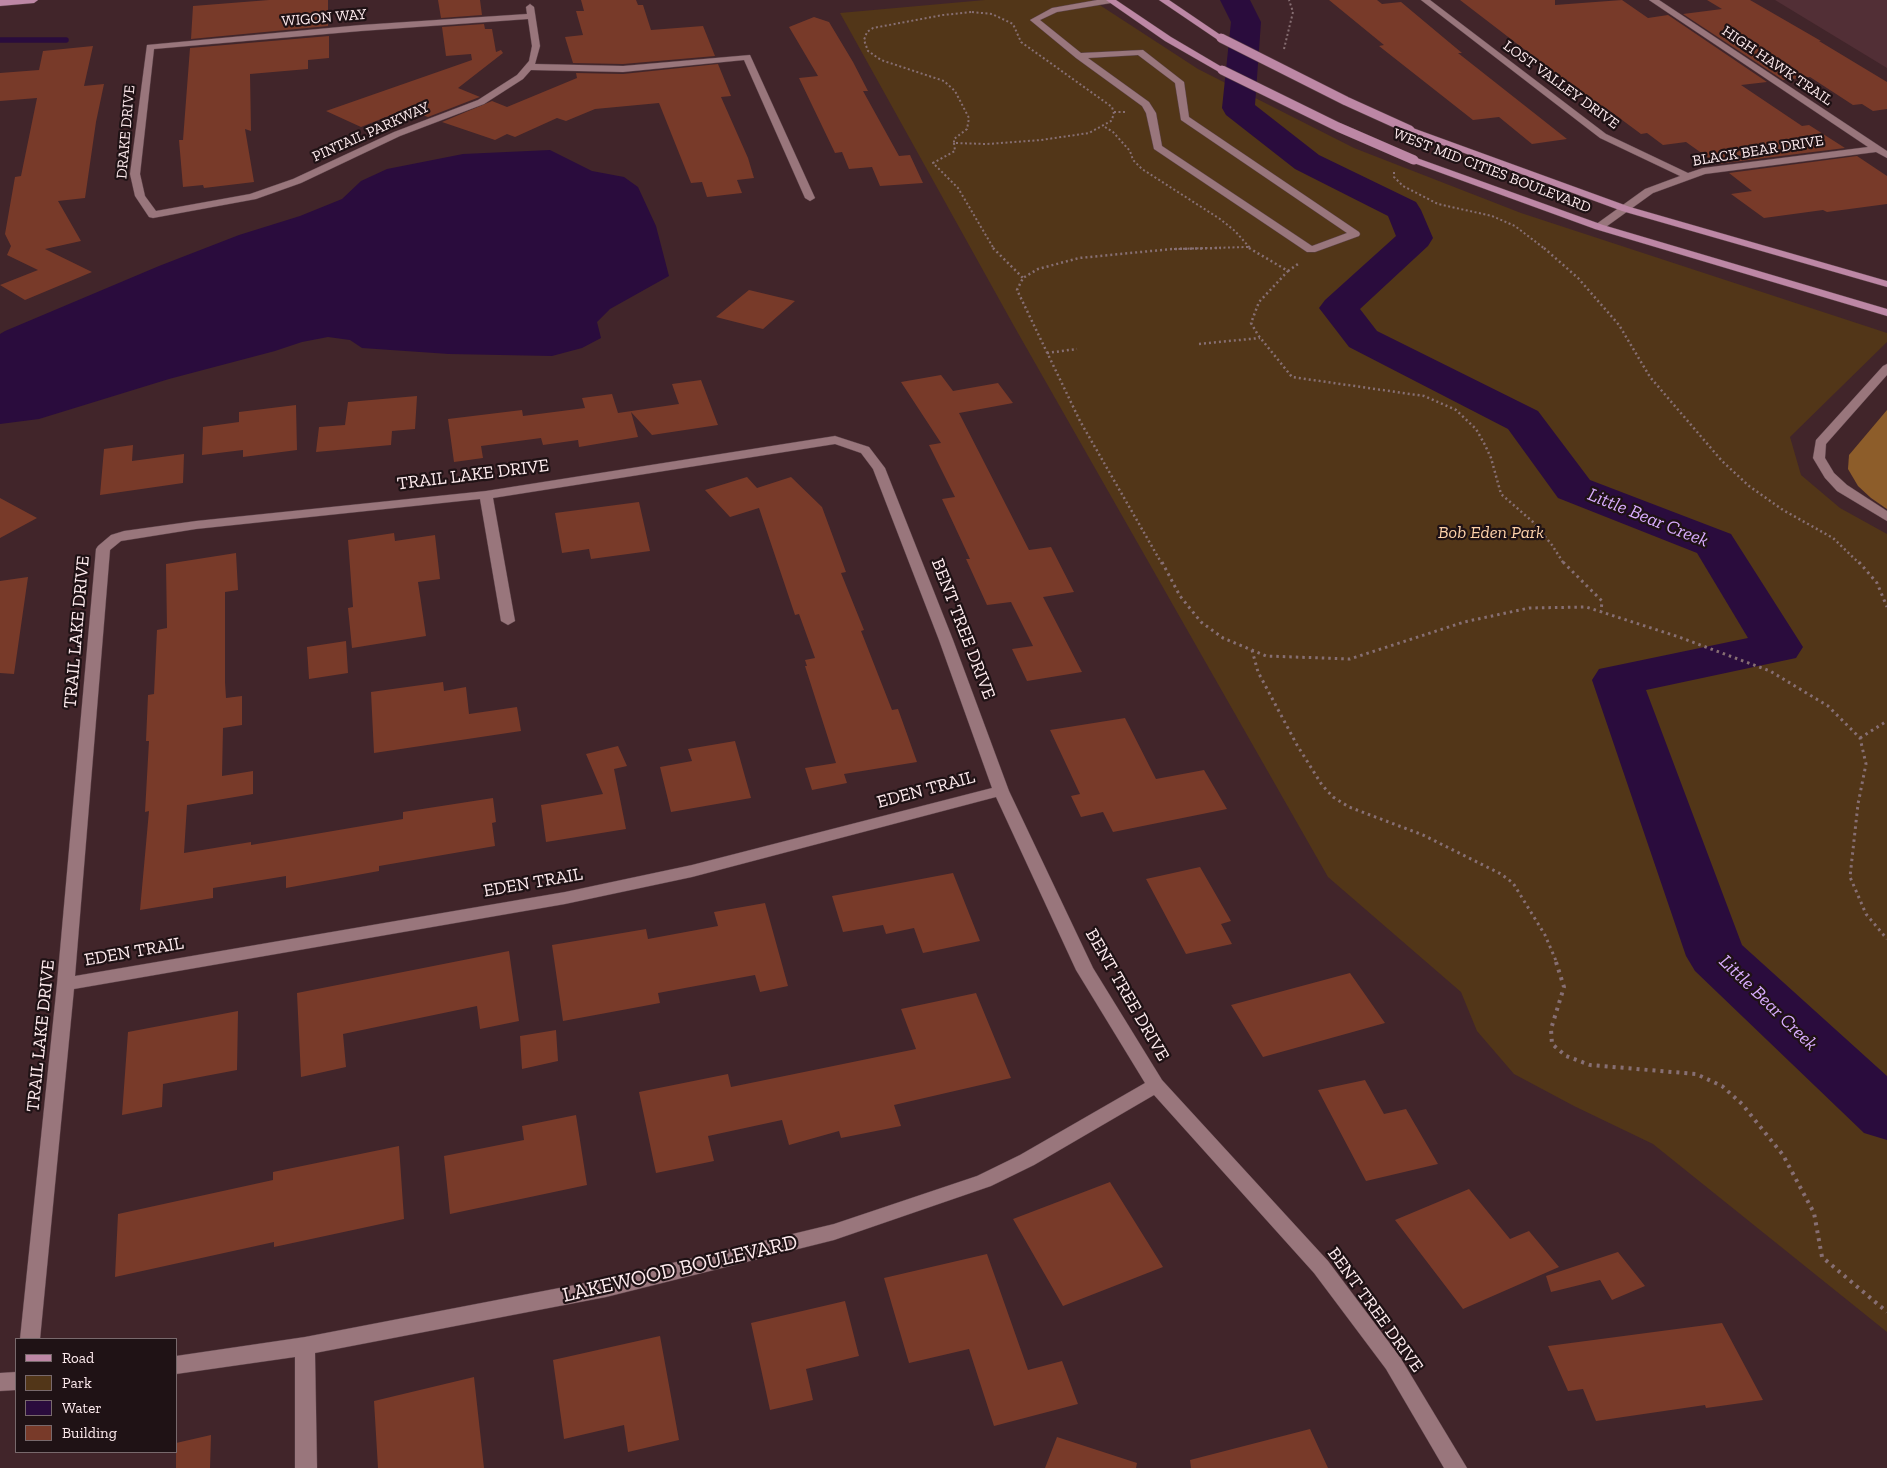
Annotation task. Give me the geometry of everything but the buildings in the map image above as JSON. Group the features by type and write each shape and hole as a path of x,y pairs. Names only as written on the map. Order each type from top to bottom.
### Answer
{"main road":[{"path":"0,3 34,0"},
{"name":"WEST MID CITIES BOULEVARD","path":"1111,0 1168,40 1222,70 1338,127 1414,160 1599,227 1887,313"},
{"name":"WEST MID CITIES BOULEVARD","path":"1164,0 1221,38 1346,101 1410,130 1626,209 1887,284"}],"street":[{"path":"1079,56 1140,52 1179,82 1184,118 1356,234 1311,250 1158,147 1151,113 1146,104 1079,56 1034,20 1055,10 1111,0"},
{"name":"LOST VALLEY DRIVE","path":"1425,0 1603,136 1689,177"},
{"name":"HIGH HAWK TRAIL","path":"1653,0 1887,155"},
{"path":"519,3 532,8 536,46 535,56 530,67 623,69 747,56 810,198"},
{"name":"WIGON WAY","path":"150,47 361,28 532,8"},
{"name":"DRAKE DRIVE","path":"150,47 135,174 140,196 153,215"},
{"name":"PINTAIL PARKWAY","path":"153,215 235,201 273,190 383,140 481,102 512,84 530,67"},
{"name":"BLACK BEAR DRIVE","path":"1599,227 1649,191 1703,172 1876,149"},
{"path":"1887,368 1820,443 1819,458 1830,475 1842,488 1887,517"},
{"name":"TRAIL LAKE DRIVE","path":"30,1338 66,984 103,549 124,534 486,495 835,440"},
{"name":"BENT TREE DRIVE","path":"835,440 865,450 879,468 946,640 1001,791 1085,970 1156,1085 1321,1267 1393,1363 1456,1468"},
{"path":"486,495 508,621"},
{"name":"EDEN TRAIL","path":"66,984 574,896 692,871 1001,791"},
{"name":"LAKEWOOD BOULEVARD","path":"178,1365 305,1346 606,1288 834,1232 984,1181 1027,1160 1156,1085"},
{"path":"305,1346 306,1468"},
{"path":"0,1382 15,1381"}],"path":[{"path":"1282,52 1293,12 1289,0"},
{"path":"954,143 987,144 1060,138 1089,132 1111,121 1114,114 1112,107 1022,42 1013,24 992,14 972,12 943,15 873,28 867,32 864,40 868,51 882,60 944,81 955,91 969,118 967,129 954,139 954,143 955,151 933,163 958,188 996,252 1011,264 1023,278"},
{"path":"1104,126 1113,132 1130,151 1133,160 1142,169 1234,230 1248,247 1288,271"},
{"path":"1395,166 1394,177 1403,186 1438,204 1492,216 1515,226 1532,237 1578,278 1619,325 1650,378 1722,460 1749,486 1783,510 1833,538 1852,555 1876,583 1887,607"},
{"path":"1234,230 1243,228"},
{"path":"1248,247 1172,249 1079,258 1055,263 1023,278 1017,290 1080,421 1130,505 1180,596 1201,622 1224,638 1266,656 1350,659 1464,622 1528,608 1586,607 1679,637 1770,671 1828,706 1860,738 1866,764 1858,804 1850,877 1866,914 1887,939"},
{"path":"1298,264 1288,271 1259,302 1251,323 1260,338 1292,377 1405,392 1424,396 1456,410 1476,429 1485,445 1491,458 1501,494 1533,522 1552,545 1565,566 1602,600 1601,612"},
{"path":"1199,344 1260,338"},
{"path":"1047,352 1077,349"},
{"path":"1252,650 1258,672 1297,745 1322,785 1333,797 1349,807 1423,835 1501,874 1513,883 1545,935 1564,987 1551,1029 1552,1044 1566,1056 1590,1065 1696,1074 1722,1086 1742,1104 1783,1155 1814,1213 1822,1257 1887,1312"},
{"path":"1860,738 1887,721"}],"shaded area":[{"path":"1775,0 1887,0 1887,68"},
{"path":"1887,410 1887,509 1858,486 1848,469 1849,455"}],"green space":[{"name":"Bob Eden Park","path":"985,0 1092,0 1198,69 1354,148 1521,213 1887,333 1887,342 1790,437 1801,475 1840,508 1887,534 1887,1332 1653,1144 1574,1106 1514,1074 1477,1031 1461,992 1328,877 1014,326 840,13"}],"water":[{"path":"550,150 592,171 624,177 638,187 656,226 669,276 610,309 597,322 601,338 582,348 552,356 449,354 362,348 350,340 328,337 302,342 169,379 39,419 0,424 0,334 5,331 159,266 239,235 300,216 342,199 361,181 387,169 463,154"}],"waterway":[{"name":"Little Bear Creek","path":"1235,0 1246,22 1238,108 1307,162 1403,210 1415,238 1339,308 1363,339 1523,420 1574,489 1715,544 1778,647 1617,680 1716,956 1887,1115"},
{"path":"0,40 66,40"}]}
